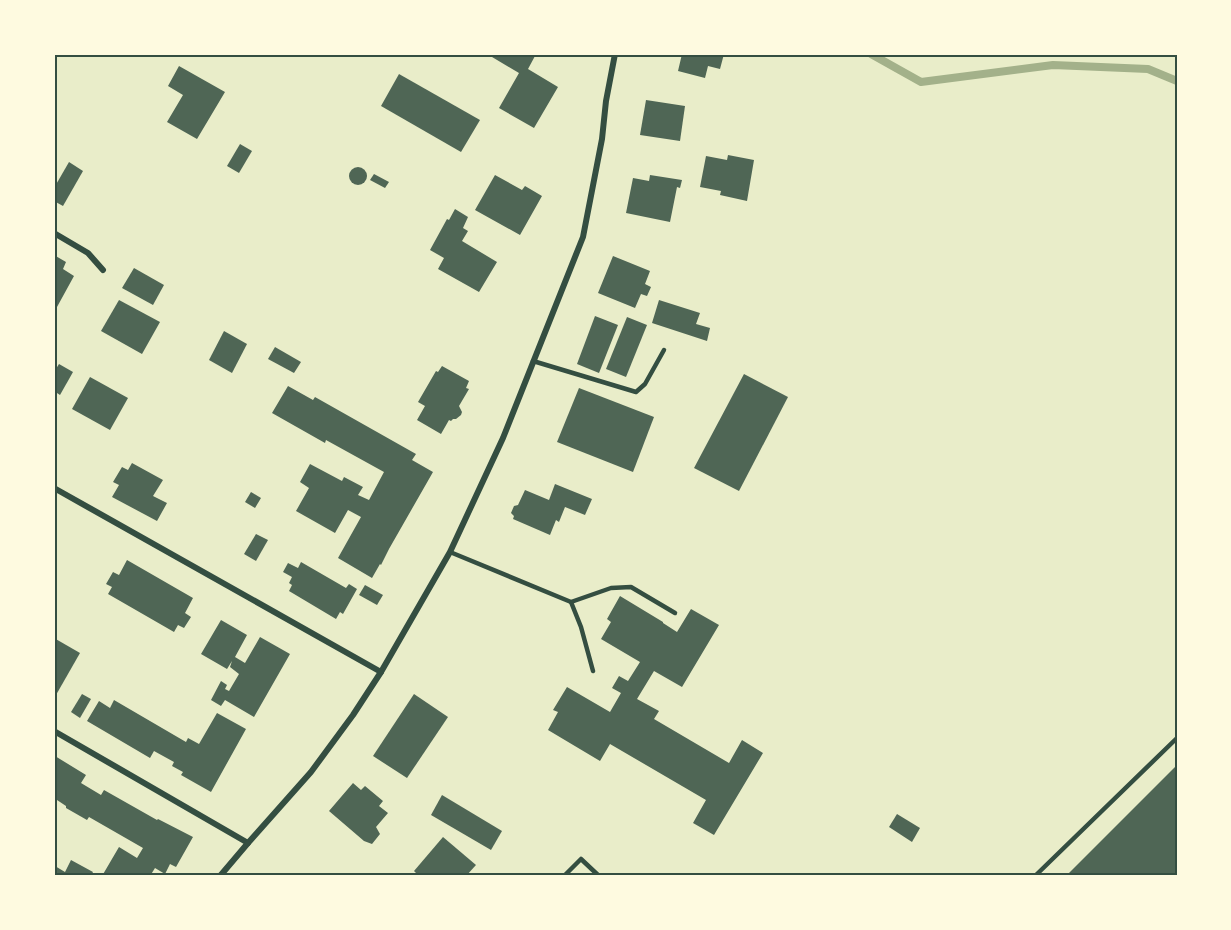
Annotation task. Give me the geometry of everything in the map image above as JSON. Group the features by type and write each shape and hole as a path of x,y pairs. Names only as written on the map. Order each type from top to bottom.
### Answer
{"street":[{"path":"220,876 311,772 353,715 381,672 450,552 503,438 583,237 615,54"},
{"path":"54,233 88,253 104,270"},
{"path":"54,488 381,672"},
{"path":"54,732 248,843"}],"lane":[{"path":"532,361 636,392 645,384 664,350"},
{"path":"450,552 571,602 611,588 631,587 675,613"},
{"path":"571,602 581,627 593,671"},
{"path":"1035,876 1177,738"},
{"path":"564,876 581,859 599,876"}],"building":[{"path":"487,54 531,54 535,56 528,69 558,87 534,128 499,108 519,73"},
{"path":"682,54 724,54 720,69 708,66 705,78 678,71"},
{"path":"179,66 225,92 197,139 167,122 183,95 168,86"},
{"path":"399,74 480,120 461,152 381,106"},
{"path":"646,100 685,106 680,141 640,135"},
{"path":"240,144 252,151 239,173 227,166"},
{"path":"728,155 754,160 747,201 720,195 721,191 700,187 706,156 727,160"},
{"path":"69,162 83,171 63,206 54,201 54,188"},
{"path":"358,167 364,170 367,176 364,182 358,185 352,182 349,176 352,170"},
{"path":"374,174 389,182 385,188 370,180"},
{"path":"495,175 522,190 525,186 542,196 520,235 475,210"},
{"path":"650,175 682,180 680,188 677,187 670,222 626,213 633,178 649,181"},
{"path":"455,209 468,217 463,228 468,231 462,241 497,262 479,292 438,269 444,258 430,250"},
{"path":"54,255 66,262 63,269 74,276 57,307 54,305"},
{"path":"613,256 650,271 645,284 651,287 647,296 641,294 635,308 598,293"},
{"path":"134,268 164,285 153,305 122,288"},
{"path":"119,300 160,322 142,354 101,331"},
{"path":"659,300 700,313 696,324 710,328 707,341 652,323"},
{"path":"595,316 618,325 599,373 577,364"},
{"path":"627,317 647,325 626,377 606,369"},
{"path":"224,331 247,344 232,373 209,360"},
{"path":"275,347 301,362 294,373 268,359"},
{"path":"59,364 73,372 60,395 54,391 54,372"},
{"path":"442,366 469,381 466,388 469,389 459,406 461,415 449,420 441,434 417,420 425,406 418,402 436,371 438,372"},
{"path":"744,374 788,397 739,491 694,468"},
{"path":"90,377 128,398 110,430 72,409"},
{"path":"288,386 313,400 315,397 416,454 412,460 433,472 372,578 338,558 361,517 348,510 335,533 296,511 309,488 300,482 310,464 342,481 344,477 363,487 358,495 369,500 384,472 326,440 325,443 272,413"},
{"path":"579,388 654,417 633,472 557,442"},
{"path":"132,463 163,480 153,496 167,503 157,521 112,497 119,485 113,482 122,467 128,470"},
{"path":"555,484 592,499 585,515 565,507 550,535 513,519 514,516 511,513 514,506 518,505 525,490 549,500"},
{"path":"251,492 261,498 255,508 245,502"},
{"path":"256,534 268,540 256,561 244,554"},
{"path":"127,560 193,598 185,613 191,617 184,628 178,625 174,632 108,594 112,587 106,584 113,572 119,575"},
{"path":"301,562 346,588 349,584 357,589 343,614 340,612 336,619 289,591 292,577 283,572 288,563 298,568"},
{"path":"365,585 383,595 377,605 359,595"},
{"path":"620,596 677,632 691,609 719,625 682,687 654,671 637,699 659,711 654,719 729,763 742,740 763,753 714,835 693,823 706,800 610,744 600,761 548,730 558,712 553,710 567,687 610,712 621,693 612,688 619,676 628,681 640,662 601,639 611,622 607,619"},
{"path":"221,620 247,635 235,657 245,663 260,637 290,654 254,717 225,700 221,706 211,700 221,681 227,685 225,689 229,691 239,674 230,667 232,661 227,669 201,654"},
{"path":"54,638 80,653 56,695 54,693"},
{"path":"82,694 91,699 80,718 71,712"},
{"path":"414,694 448,717 407,778 373,756"},
{"path":"114,700 186,742 188,738 199,744 217,713 246,729 211,792 181,775 183,772 172,766 174,762 154,751 150,758 87,721 99,701 110,708"},
{"path":"55,756 86,775 81,783 101,795 104,790 193,837 176,867 170,864 165,874 155,868 150,876 102,876 119,847 137,858 143,848 89,817 87,820 54,798"},
{"path":"1177,765 1177,876 1066,876"},
{"path":"353,783 361,790 365,786 383,801 379,806 388,813 376,827 380,834 372,844 364,841 329,811"},
{"path":"442,795 502,831 491,850 431,815"},
{"path":"897,814 920,828 912,842 889,827"},
{"path":"443,837 476,865 466,876 419,876 414,871"},
{"path":"71,860 93,872 91,876 54,876 55,866 65,872"}],"waterway":[{"path":"871,54 921,82 1053,65 1148,69 1177,81"}]}
